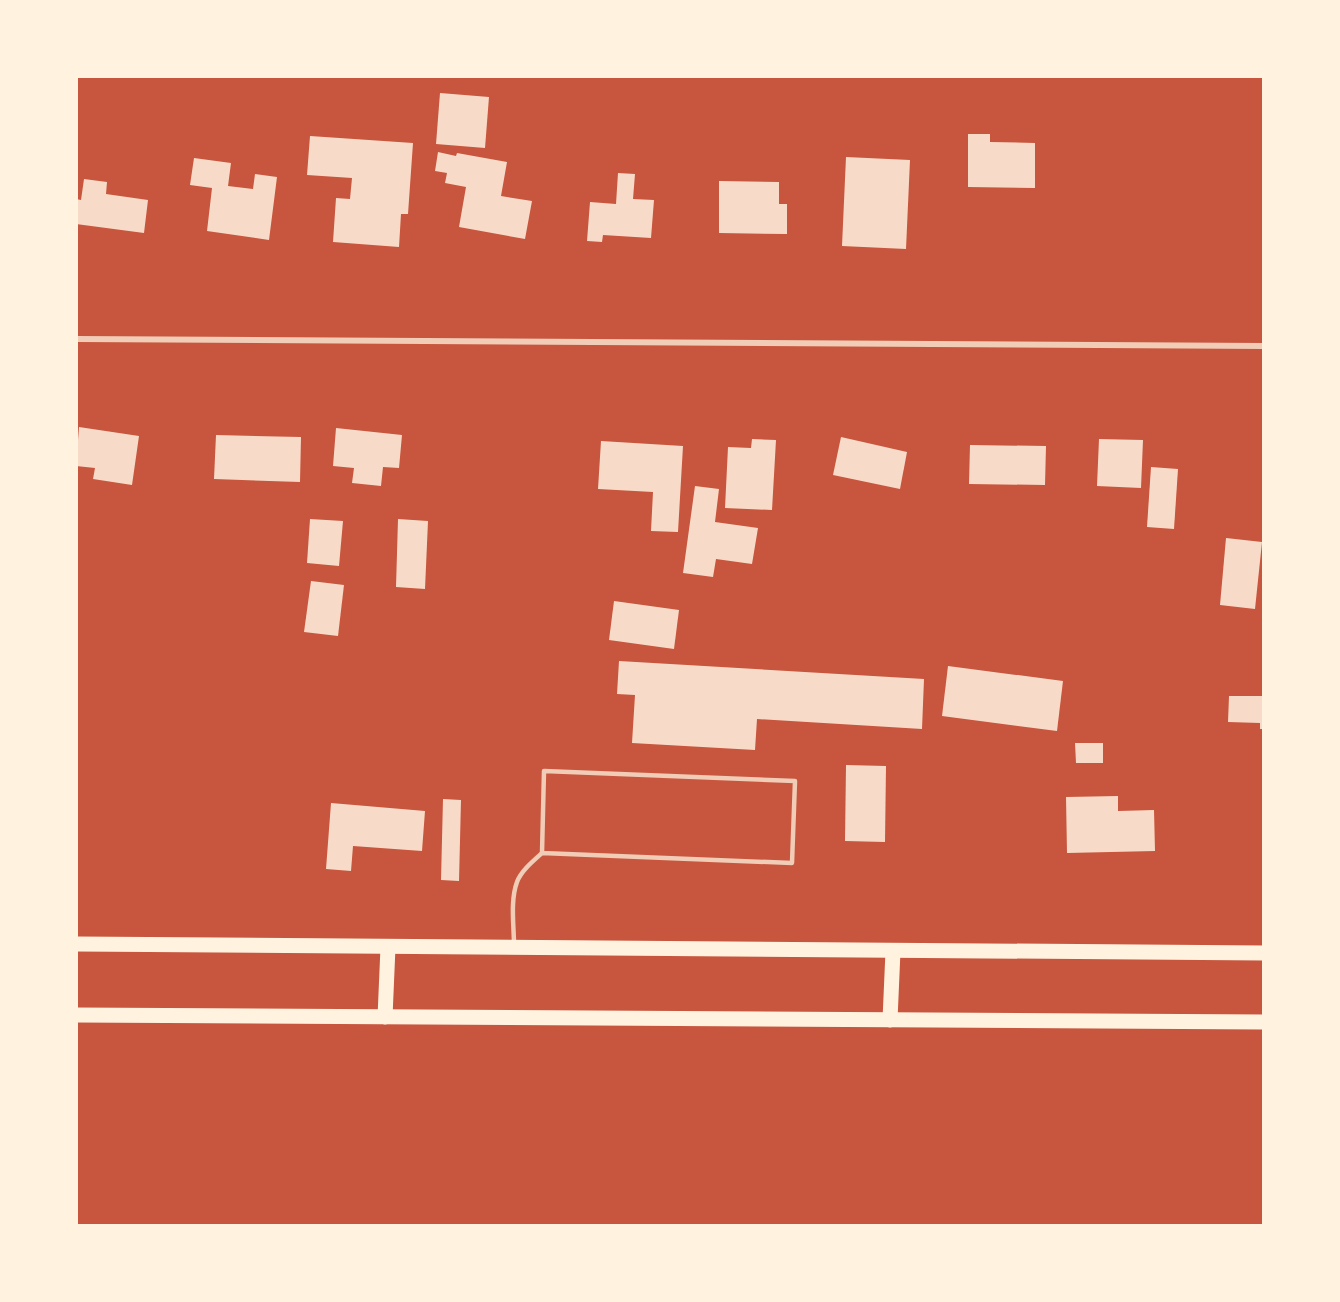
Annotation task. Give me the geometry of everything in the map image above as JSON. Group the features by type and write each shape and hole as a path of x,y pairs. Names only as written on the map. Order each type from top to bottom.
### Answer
{"main road":[{"path":"76,944 1263,954"},
{"path":"385,1017 388,947"},
{"path":"890,1020 892,951"},
{"path":"76,1015 1263,1022"}],"street":[{"path":"76,339 1263,346"}],"lane":[{"path":"514,948 514,895 517,880 542,853 544,771 795,781 792,863 542,853"}],"building":[{"path":"440,93 489,97 485,148 436,144"},
{"path":"968,134 990,134 990,142 1035,143 1035,188 968,187"},
{"path":"310,136 413,143 408,214 401,214 399,247 333,242 336,198 350,199 352,178 307,175"},
{"path":"438,152 507,162 501,196 532,201 525,239 459,227 466,187 445,183 447,173 435,171"},
{"path":"846,157 910,160 906,249 842,246"},
{"path":"194,158 231,163 228,186 253,189 255,174 277,177 269,240 207,231 212,188 190,185"},
{"path":"618,173 635,174 633,199 654,200 651,238 603,235 602,242 587,241 590,202 616,204"},
{"path":"84,179 107,182 106,194 148,200 144,233 76,224 76,199 81,200"},
{"path":"719,181 779,182 779,204 787,204 787,234 719,233"},
{"path":"79,427 139,436 132,485 93,479 95,468 76,466"},
{"path":"336,428 402,435 399,468 383,467 381,486 352,483 354,468 333,466"},
{"path":"216,435 301,437 300,482 214,479"},
{"path":"841,437 907,452 900,489 833,475"},
{"path":"752,439 776,440 772,510 725,508 728,447 751,448"},
{"path":"1099,439 1143,440 1141,488 1097,486"},
{"path":"601,441 683,446 678,532 651,531 653,492 598,489"},
{"path":"970,445 1046,446 1045,485 969,484"},
{"path":"1151,467 1178,469 1174,529 1147,527"},
{"path":"695,486 719,489 715,522 758,528 752,564 716,559 713,577 683,573"},
{"path":"310,519 343,521 339,566 307,563"},
{"path":"398,519 428,521 425,589 396,587"},
{"path":"1226,538 1262,542 1255,609 1220,605"},
{"path":"311,581 344,585 338,636 304,632"},
{"path":"614,601 679,610 674,649 609,640"},
{"path":"619,661 924,679 922,729 757,719 755,750 632,743 635,695 617,694"},
{"path":"948,666 1063,681 1057,731 942,716"},
{"path":"1229,696 1264,696 1264,729 1260,729 1260,723 1228,722"},
{"path":"1075,743 1103,743 1103,763 1076,763"},
{"path":"846,765 886,766 885,842 845,841"},
{"path":"1118,796 1118,811 1154,810 1155,851 1067,853 1066,797"},
{"path":"443,799 461,800 459,881 441,880"},
{"path":"331,803 425,811 422,851 353,846 351,871 326,869"}]}
